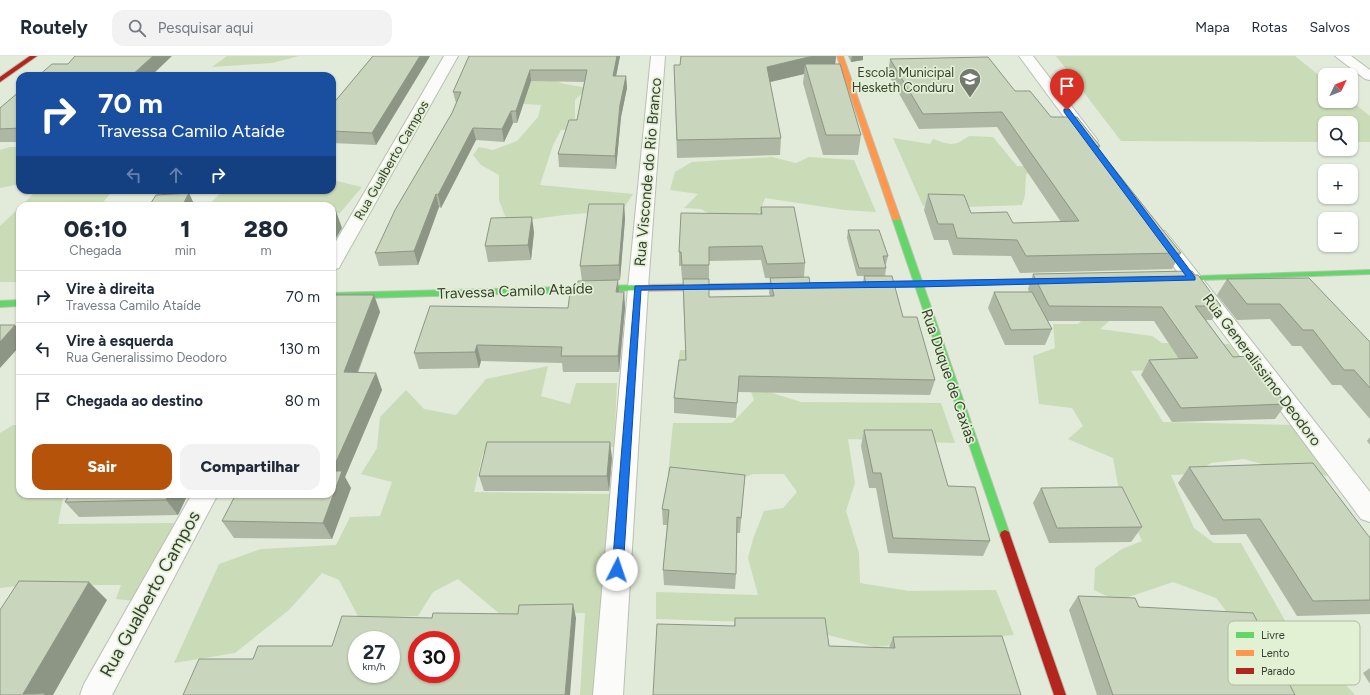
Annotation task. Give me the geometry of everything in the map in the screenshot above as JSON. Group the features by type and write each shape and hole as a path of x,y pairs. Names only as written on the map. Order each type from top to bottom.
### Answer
{"street":[{"path":"0,80 34,56"},
{"name":"Rua Gualberto Campos","path":"336,257 451,56"},
{"name":"Rua Visconde do Rio Branco","path":"608,695 638,288 658,56"},
{"name":"Rua Duque de Caxias","path":"840,56 917,284 1060,695"},
{"path":"1026,56 1099,154"},
{"path":"1342,56 1370,76"},
{"name":"Rua Generalissimo Deodoro","path":"1150,223 1370,511"},
{"path":"1161,279 1370,272"},
{"path":"854,285 1066,281"},
{"name":"Travessa Camilo Ataíde","path":"336,296 638,288 806,286"},
{"path":"0,304 16,303"},
{"name":"Rua Gualberto Campos","path":"95,695 203,498"}],"green space":[{"path":"227,56 299,56 272,63 212,67"},
{"path":"1056,56 1295,56 1318,74 1318,108 1358,108 1358,107 1370,116 1370,142 1358,142 1358,116 1318,116 1318,142 1121,141"},
{"path":"540,76 565,84 587,88 575,100 575,119 608,127 561,130 553,145 540,185 633,194 621,212 564,215 508,224 499,200 499,175 481,165 473,155 479,147 493,150 517,141 538,117 541,105 523,104 505,94"},
{"path":"969,136 993,137 1017,166 1069,168 1026,174 1025,195 1022,205 964,207 923,206 893,138 930,144 933,139 952,144"},
{"path":"16,147 16,185 0,188 0,150"},
{"path":"772,157 796,163 809,157 854,160 876,212 845,210 765,198 760,212 743,224 723,221 701,209 684,208 698,194 670,190 675,172 692,162"},
{"path":"336,181 362,187 340,213 336,214 336,202 211,202 220,194 336,194"},
{"path":"33,194 110,194 103,202 25,202"},
{"path":"16,211 16,282 0,282 0,226"},
{"path":"1092,311 1121,311 1100,329 1152,336 1162,343 1229,344 1249,366 1131,371 1163,422 1290,425 1332,476 1298,474 1244,459 1211,463 1195,474 1171,475 1194,528 1214,543 1241,543 1285,621 1234,621 1216,598 1173,582 1117,601 1094,590 1095,568 1122,549 1142,541 1118,485 1113,458 1068,439 1083,426 1072,408 1039,404 1033,356 1055,348 1053,324 1078,324"},
{"path":"680,350 759,355 769,392 801,402 941,403 955,443 848,439 855,483 846,511 859,553 860,583 909,591 996,590 1014,635 875,647 781,623 656,619 656,592 758,595 748,558 753,539 764,511 783,508 797,492 784,474 753,474 734,481 668,474 673,423 732,423 754,400 746,377 677,371"},
{"path":"548,366 541,396 570,404 576,383 617,383 614,447 483,453 474,492 612,494 599,695 580,695 585,613 501,615 458,579 433,592 418,616 359,618 339,580 322,573 289,610 235,653 174,663 219,564 261,549 336,545 350,517 380,516 392,482 361,474 377,448 380,417 406,390 424,409 456,415 486,379"},
{"path":"13,425 16,425 16,498 63,498 58,524 176,523 135,601 116,599 121,585 30,585 0,588 0,433"},
{"path":"1281,685 1346,685 1355,695 1288,695"}],"building":[{"path":"75,56 153,56 135,72 43,72 52,64 68,64"},
{"path":"373,56 420,56 372,133 336,131 336,100"},
{"path":"469,56 617,56 613,76 626,76 620,105 615,156 558,154 569,120 577,120 587,70 530,70 516,111 511,111 502,129 473,128 438,195 436,194 414,251 375,253 395,210 452,113 461,92 453,92"},
{"path":"681,56 813,56 767,67 781,138 677,140 674,65 680,65"},
{"path":"988,57 1015,91 1030,91 1051,117 1077,117 1100,146 1096,146 1181,253 1026,256 1017,240 957,238 953,224 938,224 928,194 964,195 971,213 1007,212 1013,223 1079,221 1002,112 923,114 890,59"},
{"path":"805,64 840,64 861,135 826,135"},
{"path":"16,94 16,128 0,129 0,108"},
{"path":"188,194 184,202 152,202 156,195"},
{"path":"589,204 624,204 619,265 580,266"},
{"path":"761,207 794,207 805,263 767,264 762,246 709,247 709,265 682,265 681,252 679,252 681,213 762,214"},
{"path":"532,217 528,245 485,246 491,218"},
{"path":"848,230 879,230 888,256 883,256 886,268 859,268"},
{"path":"1192,271 1195,275 1198,275 1221,306 1195,306 1233,357 1248,356 1286,404 1181,408 1149,360 1198,358 1162,307 1049,306 1033,274"},
{"path":"864,276 892,276 903,317 917,317 935,380 739,376 737,403 674,398 679,360 686,360 683,279 709,279 709,297 774,296 770,278 809,277 810,283 866,283"},
{"path":"1309,278 1370,342 1370,388 1354,370 1344,370 1313,330 1303,330 1280,304 1247,304 1227,279"},
{"path":"618,280 616,292 624,292 618,356 561,356 562,347 477,345 475,352 414,353 430,306 568,308 570,292 576,292 578,281"},
{"path":"994,292 1032,292 1052,329 1011,330"},
{"path":"336,295 374,295 344,372 376,373 336,462"},
{"path":"0,325 15,325 0,342"},
{"path":"864,430 932,430 948,486 975,487 990,541 893,538 881,473 873,473"},
{"path":"487,442 610,442 607,476 479,476"},
{"path":"1313,463 1370,538 1370,600 1313,601 1260,519 1223,520 1189,467"},
{"path":"670,467 745,475 741,518 737,517 736,574 663,570 669,510 662,509"},
{"path":"336,471 342,471 336,487"},
{"path":"1122,487 1142,527 1057,528 1041,488"},
{"path":"68,498 167,498 166,500 65,502"},
{"path":"234,498 332,498 323,523 222,521"},
{"path":"19,581 89,582 23,694 45,693 44,695 0,695 0,610"},
{"path":"1078,596 1135,598 1139,607 1253,613 1257,621 1228,621 1228,685 1290,685 1295,695 1113,695"},
{"path":"573,604 565,695 183,695 199,659 253,659 258,646 332,646 342,616 432,618 433,613 518,614 519,605"},
{"path":"735,618 825,618 829,646 895,648 893,637 1002,636 1021,695 653,695 657,624 735,626"}],"traffic: fast":[{"path":"896,218 1005,535"},
{"path":"1171,279 1370,272"},
{"path":"336,296 641,288"},
{"path":"0,304 16,303"}],"traffic: slow":[{"path":"840,56 896,218"},
{"path":"991,282 1061,281"},
{"path":"641,288 799,286"}],"traffic: jam":[{"path":"0,80 34,56"},
{"path":"865,285 991,282"},
{"path":"1005,535 1060,695"}],"place":[{"name":"Escola Municipal Hesketh Conduru","path":"970,98"}],"route":[{"path":"617,570 638,288 1192,278 1067,110"}]}
